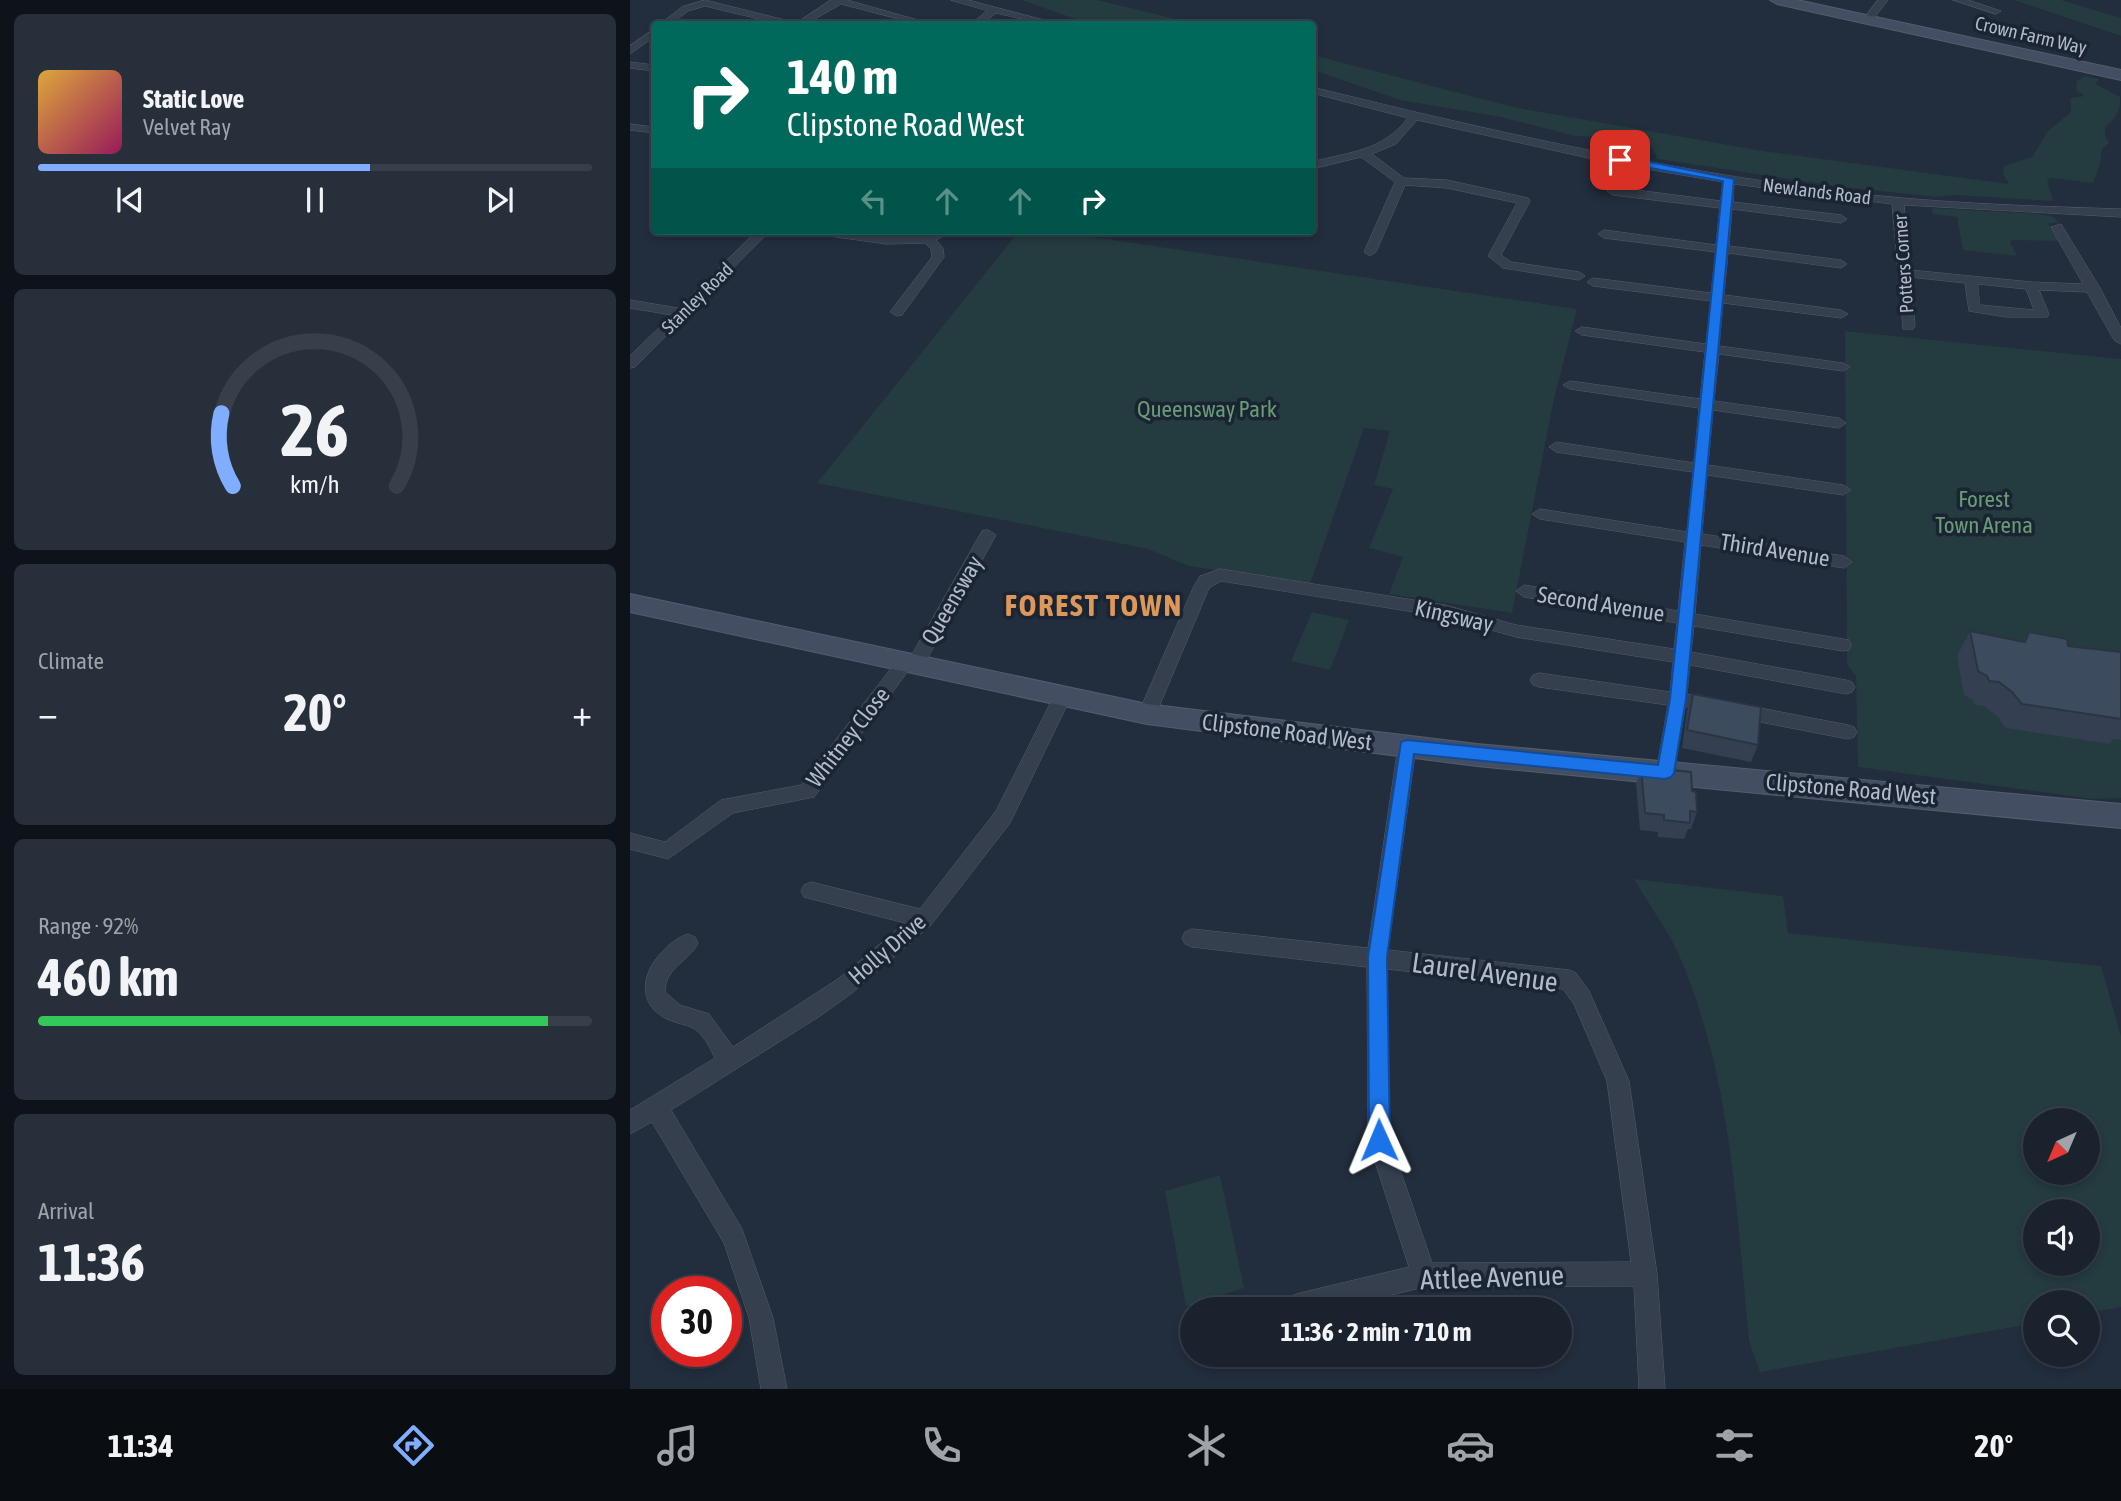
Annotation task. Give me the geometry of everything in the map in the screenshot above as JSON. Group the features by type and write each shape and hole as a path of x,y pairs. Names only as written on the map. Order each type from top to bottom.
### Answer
{"main road":[{"name":"Crown Farm Way","path":"1777,0 2118,76"},
{"name":"Clipstone Road West","path":"630,603 1147,714 1407,747 2121,816"}],"street":[{"path":"805,21 838,0 917,21"},
{"path":"956,0 1041,21"},
{"path":"1868,20 1883,0"},
{"path":"1958,0 1996,11"},
{"path":"669,21 685,9 705,3 778,21"},
{"path":"979,21 994,10"},
{"path":"630,51 651,34"},
{"path":"630,65 651,68"},
{"name":"Newlands Road","path":"1316,91 1504,139 1729,179 1898,201 2121,213"},
{"path":"1316,165 1342,156 1363,153 1392,142 1415,117"},
{"path":"630,127 651,130"},
{"path":"1363,153 1401,181 1447,184 1524,201 1494,256 1507,265 1579,276"},
{"path":"1665,773 1678,699 1729,179"},
{"path":"1370,252 1401,181"},
{"path":"1613,191 1841,219"},
{"name":"Potters Corner","path":"1898,201 1908,326"},
{"path":"2057,227 2094,288 2121,340"},
{"path":"1604,234 1842,264"},
{"name":"Stanley Road","path":"630,364 760,235"},
{"path":"848,235 875,239 929,240 938,235"},
{"path":"897,312 938,257 937,248 929,240"},
{"path":"1904,273 2031,286 2094,288"},
{"path":"1971,281 1975,308 2006,313 2042,314 2031,286"},
{"path":"1593,282 1841,314"},
{"path":"630,304 682,313"},
{"path":"1582,331 1843,367"},
{"path":"1570,385 1839,423"},
{"path":"1556,447 1843,490"},
{"name":"Third Avenue","path":"1540,514 1844,562"},
{"name":"Queensway","path":"910,664 988,535"},
{"name":"Kingsway","path":"1147,714 1202,586 1206,580 1220,575 1445,611 1516,631 1682,657 1846,687"},
{"name":"Second Avenue","path":"1524,591 1843,645"},
{"name":"Whitney Close","path":"630,841 668,851 728,806 807,792 910,664"},
{"path":"1539,680 1678,699 1848,732"},
{"name":"Holly Drive","path":"630,1123 845,986 924,919 1003,817 1062,697"},
{"path":"1407,747 1377,957 1379,1140 1424,1275"},
{"path":"811,891 924,919"},
{"name":"Laurel Avenue","path":"1192,938 1569,980 1582,998 1618,1081 1646,1274 1652,1389"},
{"path":"688,943 671,954 657,972 655,988 658,1000 669,1010 699,1020 708,1028 729,1061"},
{"path":"656,1107 734,1237 761,1318 774,1389"},
{"name":"Attlee Avenue","path":"1336,1297 1424,1275 1646,1274"}],"green space":[{"path":"1021,0 1097,0 1184,21 1081,21"},
{"path":"2014,0 2061,0 2121,18 2121,36"},
{"path":"1316,56 1513,107 1763,151 2009,184 2003,174 2004,166 2032,157 2048,131 2071,112 2070,98 2084,96 2076,90 2077,81 2085,76 2099,79 2096,84 2120,97 2120,106 2113,120 2106,126 2105,135 2109,143 2102,149 2093,183 2051,178 2047,180 2053,201 1956,195 1935,197 1835,186 1658,159 1650,145 1624,138 1575,136 1501,117 1400,100 1316,71"},
{"path":"1932,208 2054,217 2058,223 2048,223 2059,241 2012,240 2010,242 2017,256 1963,250 1957,217 1933,214"},
{"name":"Queensway Park","path":"1016,235 1080,235 1577,309 1554,399 1512,613 1389,594 1403,557 1369,548 1393,489 1374,485 1390,431 1364,428 1310,584 1189,566 1148,549 817,483"},
{"name":"Forest Town Arena","path":"1845,331 2121,359 2121,798 2092,799 1858,767 1856,676 1847,664"},
{"path":"1312,612 1349,620 1330,670 1291,661"},
{"path":"1634,879 1783,896 1788,933 2101,966 2121,1036 2121,1307 2100,1311 2100,1290 2023,1290 2023,1325 1760,1372 1749,1341 1735,1193 1721,1095 1696,1000 1668,934"},
{"path":"1220,1175 1244,1288 1215,1297 1184,1297 1165,1191"}],"building":[{"path":"1970,631 2025,642 2029,632 2067,639 2068,646 2121,652 2121,719 2022,704 1999,682 1989,681 1987,676 1978,671"},
{"path":"1693,694 1761,707 1758,745 1687,730"},
{"path":"1641,767 1691,772 1697,812 1690,811 1690,823 1664,820 1664,815 1645,813"}],"district":[{"name":"FOREST TOWN","path":"1094,606"}],"route":[{"path":"1379,1140 1377,957 1407,747 1665,773 1678,699 1729,179 1620,160"}]}
